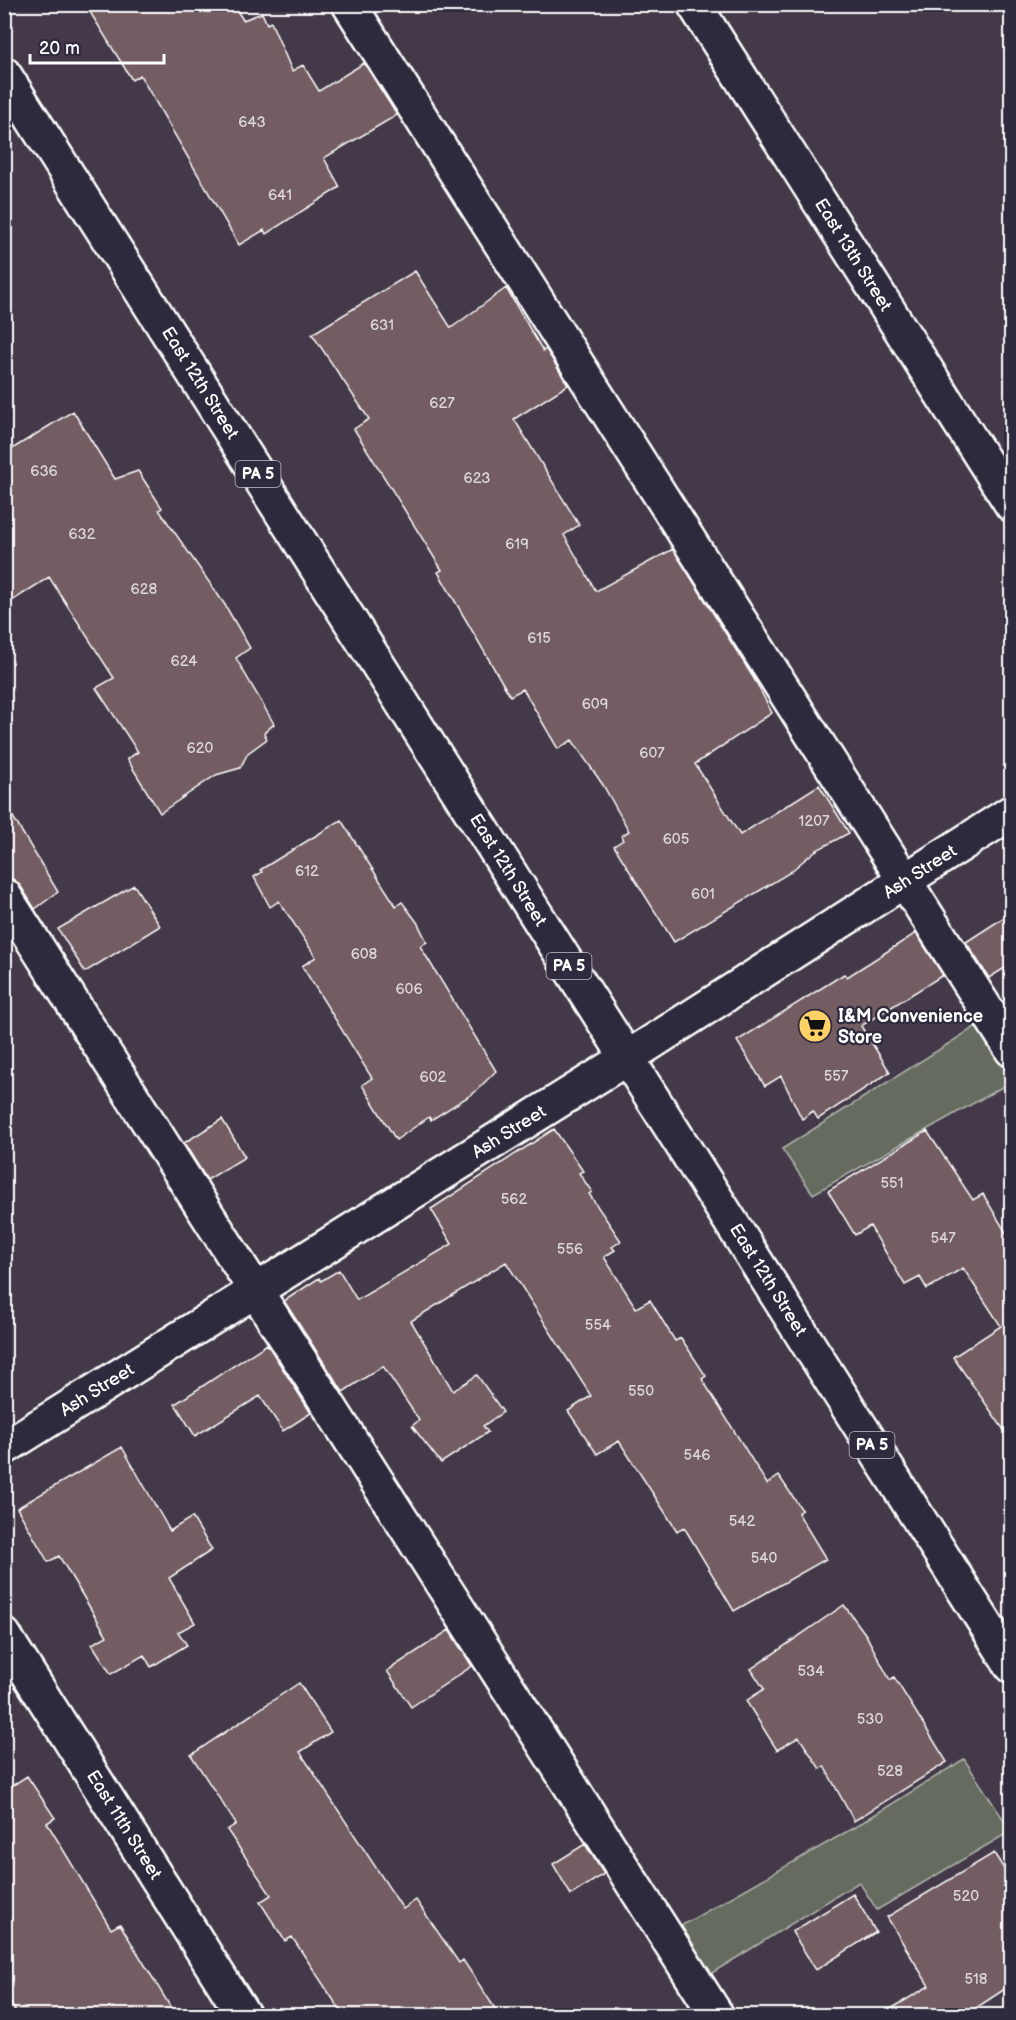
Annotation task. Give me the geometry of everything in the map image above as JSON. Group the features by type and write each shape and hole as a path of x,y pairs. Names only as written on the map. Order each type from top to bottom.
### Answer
{"street":[{"path":"348,4 1011,1050"},
{"name":"East 13th Street","path":"694,4 1011,505"},
{"name":"East 12th Street","path":"4,74 1011,1666"},
{"name":"Ash Street","path":"4,1449 627,1058 1011,812"},
{"path":"4,895 717,2016"},
{"name":"East 11th Street","path":"4,1635 244,2016"}],"green space":[{"path":"981,1023 1011,1072 1011,1082 813,1194 782,1149"},
{"path":"964,1759 1011,1831 877,1910 859,1882 704,1978 670,1932 855,1827"}],"building":[{"path":"85,4 233,4 243,20 262,13 267,24 271,22 292,71 303,65 319,91 364,63 397,115 324,158 340,187 266,234 264,230 239,245 140,75 132,80"},
{"path":"415,271 451,328 506,288 543,351 546,349 568,385 514,419 579,525 564,535 596,591 673,549 756,682 772,713 695,764 740,835 819,785 849,833 815,851 789,873 674,942 614,846 623,840 621,836 629,831 603,785 572,740 558,749 523,689 510,696 438,572 442,570 354,429 369,419 312,334"},
{"path":"73,411 115,479 138,471 162,508 159,510 225,605 250,648 236,658 274,724 264,733 267,739 248,753 240,768 216,775 160,813 127,759 138,752 96,688 114,678 49,577 4,606 4,454"},
{"path":"4,802 58,892 35,909 20,885 4,872"},
{"path":"341,820 396,906 402,902 417,922 427,942 420,946 496,1071 474,1093 431,1120 429,1117 396,1140 362,1085 372,1078 302,966 316,957 279,901 270,907 254,877 262,872 260,870"},
{"path":"134,885 160,926 85,972 58,929"},
{"path":"1011,913 1011,964 989,978 966,942"},
{"path":"916,933 943,975 861,1026 890,1072 818,1119 813,1111 802,1119 781,1076 765,1086 737,1041 844,974 847,977"},
{"path":"222,1119 245,1157 207,1180 184,1143"},
{"path":"554,1129 583,1171 579,1173 592,1192 589,1194 621,1241 612,1247 615,1250 604,1257 636,1308 650,1300 675,1341 681,1338 706,1376 702,1379 767,1484 779,1476 802,1510 798,1513 826,1559 734,1611 684,1527 677,1531 619,1441 597,1454 568,1411 591,1396 506,1262 411,1321 453,1391 477,1375 503,1412 483,1426 488,1432 441,1463 412,1426 419,1420 383,1366 343,1392 284,1301 319,1278 321,1281 339,1270 357,1300 452,1244 431,1209"},
{"path":"927,1131 973,1200 983,1194 1011,1241 1011,1440 953,1357 1001,1326 963,1268 927,1289 920,1277 905,1285 870,1226 855,1235 828,1191"},
{"path":"267,1344 311,1413 283,1431 260,1396 195,1436 175,1404"},
{"path":"122,1447 170,1531 192,1517 212,1550 169,1578 195,1623 178,1632 187,1645 151,1667 144,1655 111,1674 92,1644 107,1636 59,1556 48,1562 17,1508"},
{"path":"844,1605 866,1635 890,1680 894,1677 947,1762 854,1821 824,1766 820,1769 799,1737 777,1750 746,1701 764,1689 751,1669"},
{"path":"449,1630 472,1666 411,1707 387,1671"},
{"path":"299,1683 331,1732 300,1752 403,1909 416,1900 459,1963 463,1960 500,2016 344,2016 292,1937 285,1941 260,1902 271,1895 227,1830 236,1824 191,1755"},
{"path":"27,1776 55,1818 47,1823 111,1929 120,1924 176,2016 18,2016 4,1992 4,1791"},
{"path":"585,1844 604,1874 571,1895 553,1864"},
{"path":"994,1853 1011,1880 1011,1985 964,2016 879,2016 929,1986 887,1917"},
{"path":"853,1894 876,1932 816,1970 792,1932"}],"place":[{"name":"I&M Convenience Store","path":"815,1026"}]}
